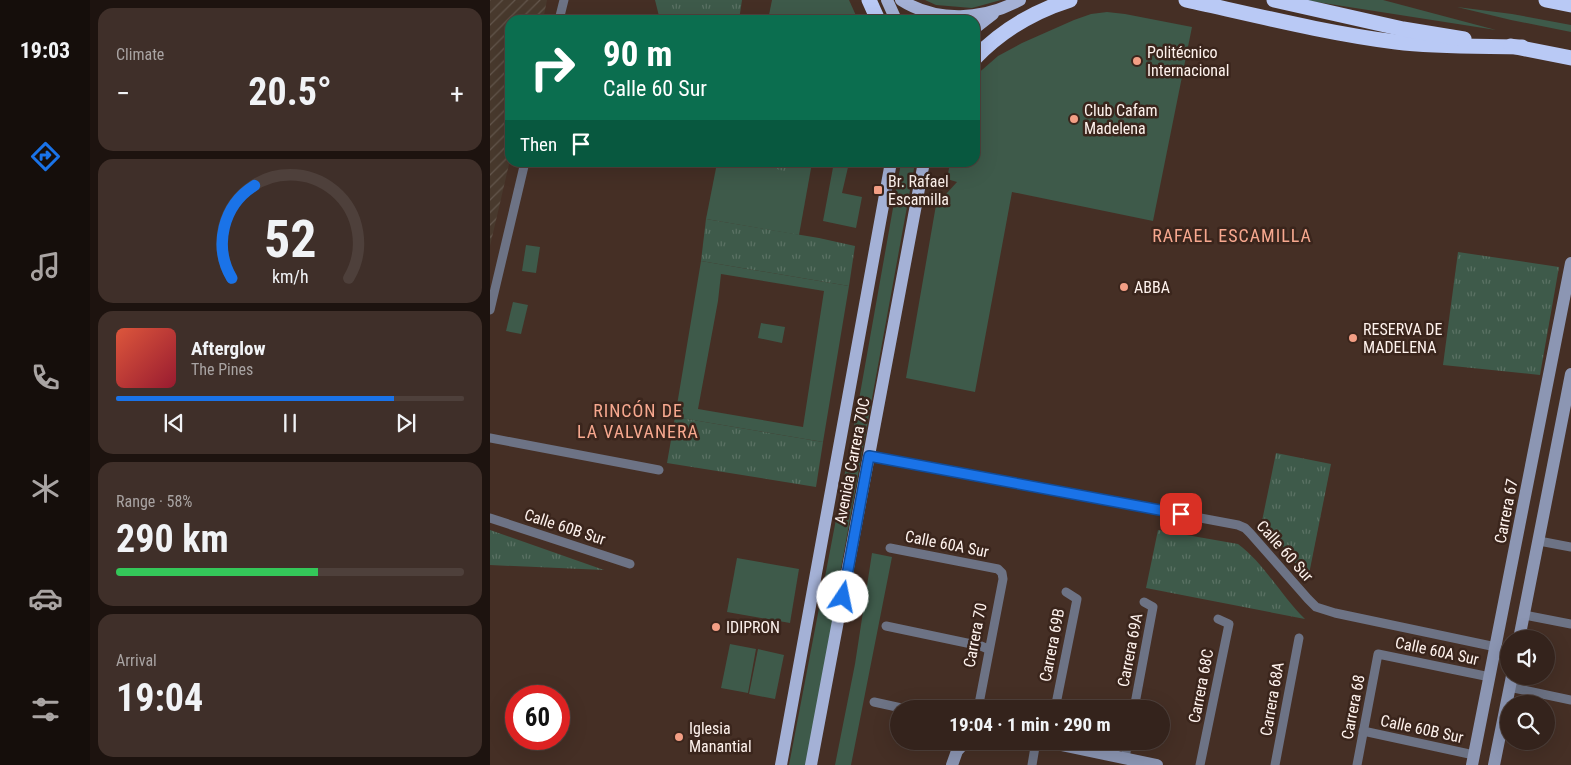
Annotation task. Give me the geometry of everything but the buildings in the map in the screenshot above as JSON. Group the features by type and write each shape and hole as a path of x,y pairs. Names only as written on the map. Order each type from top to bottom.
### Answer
{"highway":[{"path":"869,0 876,15"},
{"path":"980,54 1024,20 1070,0"},
{"path":"1186,0 1394,42 1440,46 1522,47"},
{"path":"1274,0 1403,29 1522,47 1571,58"},
{"path":"1546,0 1571,5"}],"main road":[{"path":"887,0 894,15"},
{"path":"901,0 924,11 942,15"},
{"path":"980,15 999,10 1020,0"},
{"path":"980,24 999,10"},
{"name":"Avenida Carrera 70C","path":"781,765 890,167"},
{"name":"Avenida Carrera 70C","path":"811,765 923,167"}],"street":[{"path":"560,15 564,0"},
{"path":"490,310 524,167"},
{"name":"Carrera 67","path":"1473,760 1571,263"},
{"path":"1521,630 1571,374"},
{"path":"490,438 659,470"},
{"name":"Calle 60 Sur","path":"869,456 1238,525 1250,533 1316,607 1335,613 1496,647"},
{"name":"Calle 60B Sur","path":"490,518 630,564"},
{"path":"1539,540 1571,547"},
{"name":"Calle 60A Sur","path":"890,548 998,569"},
{"name":"Carrera 70","path":"980,700 1002,579 1002,573 998,569"},
{"name":"Carrera 69B","path":"1057,700 1077,599 1066,592"},
{"name":"Carrera 69A","path":"1136,700 1153,607 1144,602"},
{"path":"1524,615 1571,624"},
{"name":"Carrera 68C","path":"1200,765 1229,624 1218,619"},
{"path":"886,626 988,649"},
{"name":"Carrera 68A","path":"1276,765 1299,638"},
{"name":"Calle 60A Sur","path":"1378,654 1490,674"},
{"name":"Carrera 68","path":"1357,765 1378,654"},
{"path":"1490,674 1500,676"},
{"path":"1494,765 1509,685"},
{"path":"1527,685 1571,700"},
{"path":"874,702 890,706"},
{"name":"Calle 60B Sur","path":"1363,731 1473,760"},
{"path":"952,765 958,750"},
{"path":"1032,765 1040,750"},
{"path":"1074,750 1111,760 1125,758 1157,765"},
{"path":"1125,758 1126,750"}],"shaded area":[{"path":"490,0 547,0 544,15 505,15 505,167 508,167 490,246"}],"green space":[{"path":"655,0 742,0 740,15 659,15"},
{"path":"772,0 849,0 856,15 769,15"},
{"path":"925,0 1001,0 972,8 936,5"},
{"path":"1304,0 1383,0 1496,30"},
{"path":"1457,7 1512,14 1571,25 1571,32 1511,20"},
{"name":"Club Cafam Madelena","path":"1107,12 1125,14 1192,27 1153,221 1012,192 975,392 906,378 936,205 957,182 947,179 949,167 980,167 980,72 998,56 1022,43 1091,14"},
{"path":"716,167 811,167 799,235 706,219"},
{"path":"774,167 797,167 785,171"},
{"path":"833,167 848,167 842,193 862,197 856,228 823,221"},
{"path":"900,167 914,167 806,765 789,765 860,394"},
{"path":"706,219 855,246 849,286 701,261"},
{"path":"526,245 540,247 536,273 522,271"},
{"path":"1458,252 1559,267 1540,375 1443,365"},
{"path":"701,261 849,286 823,442 675,417","holes":["721,274 824,291 803,427 698,409 718,301"]},
{"path":"513,302 528,305 521,334 506,331"},
{"path":"761,323 785,327 782,343 758,338"},
{"path":"675,417 823,442 816,487 667,463"},
{"path":"1276,453 1331,464 1308,579 1262,521"},
{"path":"490,530 604,570 490,565"},
{"path":"1158,530 1238,544 1256,560 1305,619 1146,588"},
{"path":"872,553 892,557 851,765 835,765 855,664"},
{"path":"737,558 799,569 790,623 727,612"},
{"path":"730,644 756,649 748,693 721,688"},
{"path":"758,649 784,655 775,699 749,694"}],"place":[{"name":"Politécnico Internacional","path":"1137,61"},
{"name":"Club Cafam Madelena","path":"1074,119"},
{"name":"Br. Rafael Escamilla","path":"878,190"},
{"name":"ABBA","path":"1124,287"},
{"name":"RESERVA DE MADELENA","path":"1353,338"},
{"name":"IDIPRON","path":"716,627"},
{"name":"Iglesia Manantial","path":"679,737"}],"district":[{"name":"RAFAEL ESCAMILLA","path":"1232,235"},
{"name":"RINCÓN DE LA VALVANERA","path":"638,420"}],"route":[{"path":"843,597 869,456 1181,514"}]}
